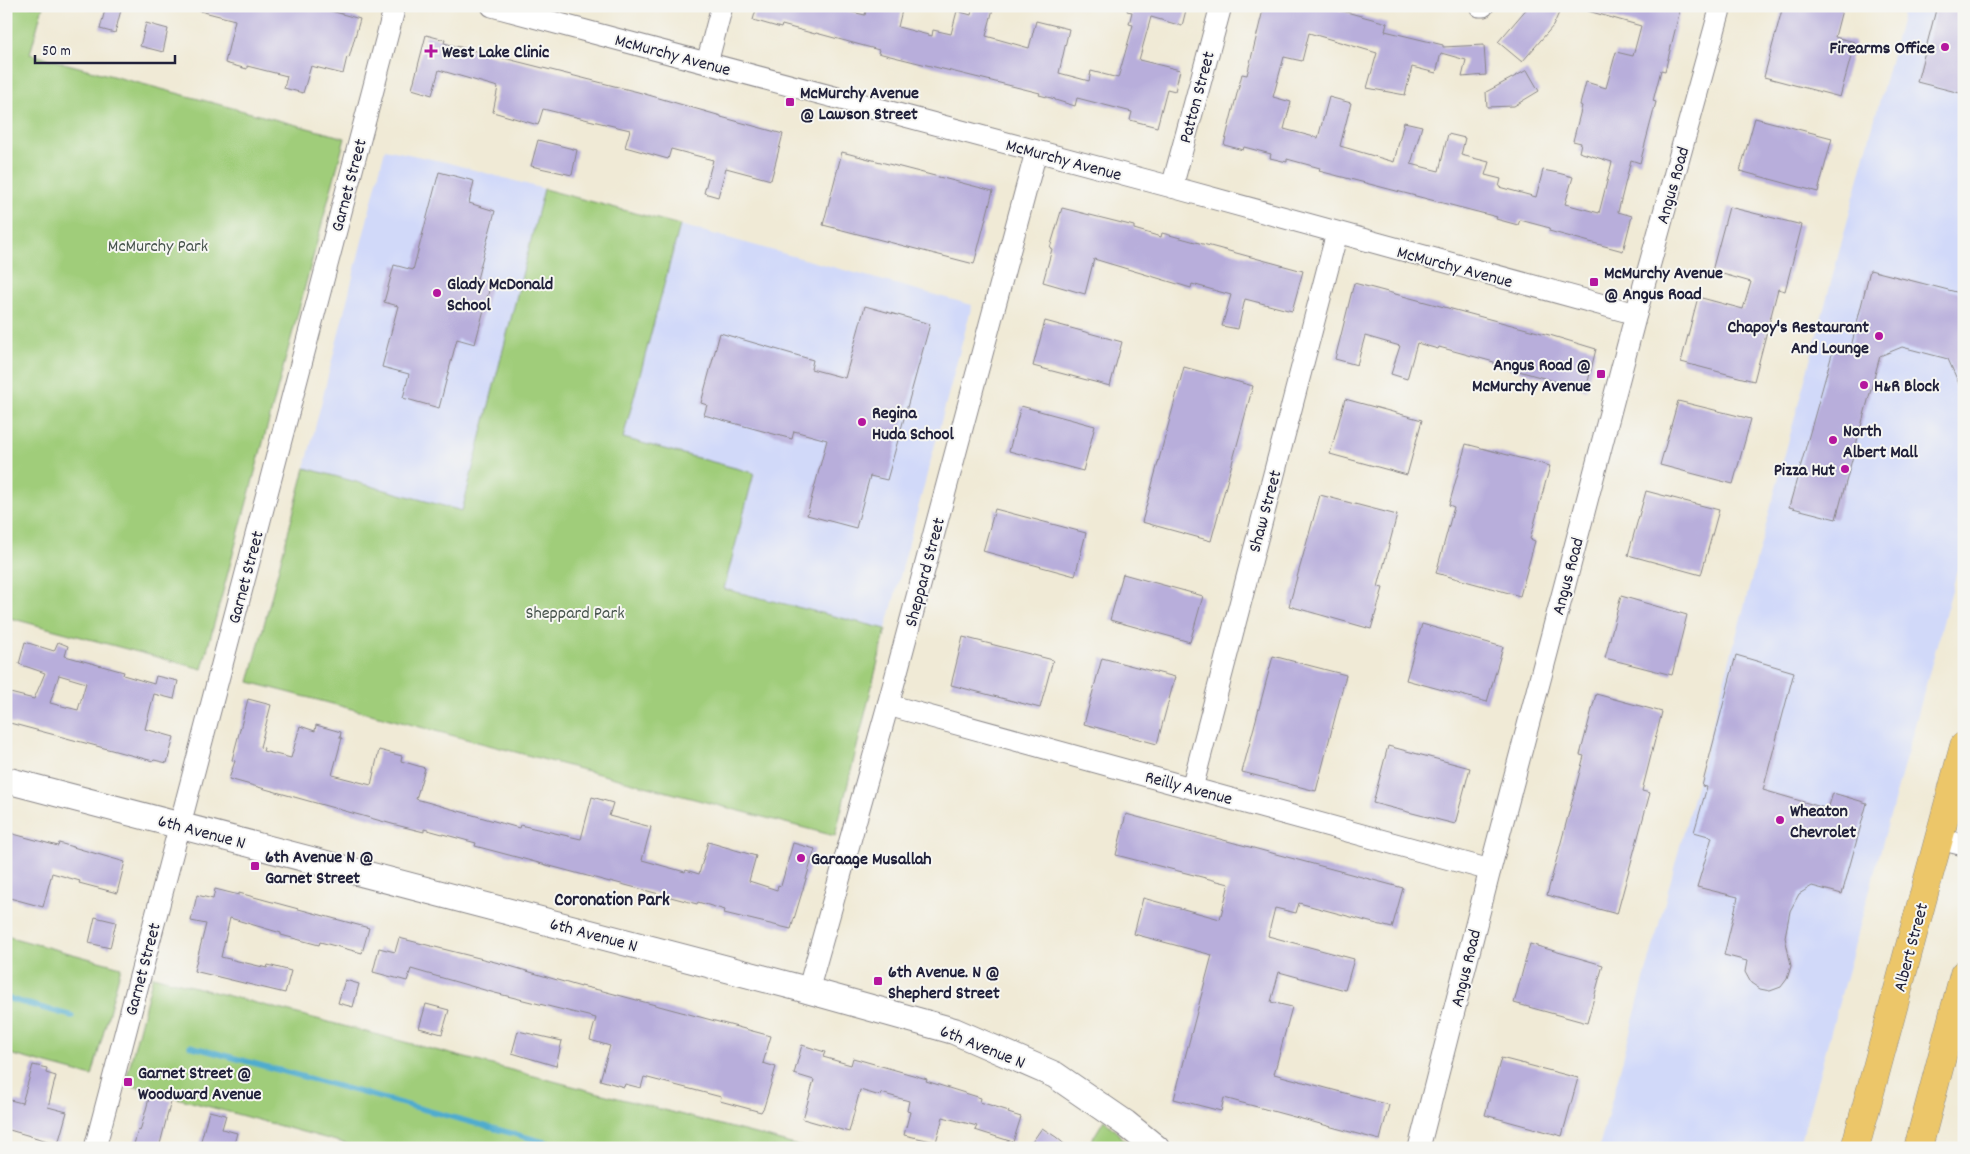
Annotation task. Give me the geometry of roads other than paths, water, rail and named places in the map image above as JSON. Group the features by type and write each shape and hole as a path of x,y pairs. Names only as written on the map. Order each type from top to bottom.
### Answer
{"main road":[{"name":"Albert Street","path":"1855,1148 1952,842 1964,746"},
{"path":"1918,1148 1964,974"}],"street":[{"name":"Garnet Street","path":"95,1148 395,6"},
{"name":"McMurchy Avenue","path":"492,6 1636,314"},
{"path":"707,63 722,6"},
{"name":"Patton Street","path":"1172,188 1220,6"},
{"name":"Angus Road","path":"1420,1148 1490,870 1636,314 1721,6"},
{"name":"Sheppard Street","path":"808,991 888,705 1036,152"},
{"name":"Shaw Street","path":"1192,788 1337,233"},
{"name":"Reilly Avenue","path":"888,705 1490,870"},
{"name":"6th Avenue N","path":"6,780 954,1031 1055,1075 1125,1123 1156,1148"}],"waterway":[{"path":"6,998 72,1016"},
{"path":"190,1046 566,1148"}],"place":[{"name":"Firearms Office","path":"1945,47"},
{"name":"West Lake Clinic","path":"431,51"},
{"name":"McMurchy Avenue @ Lawson Street","path":"790,102"},
{"name":"McMurchy Avenue @ Angus Road","path":"1594,282"},
{"name":"Glady McDonald School","path":"437,293"},
{"name":"Chapoy's Restaurant And Lounge","path":"1879,336"},
{"name":"Angus Road @ McMurchy Avenue","path":"1601,374"},
{"name":"H&R Block","path":"1864,385"},
{"name":"Regina Huda School","path":"862,422"},
{"name":"North Albert Mall","path":"1833,440"},
{"name":"Pizza Hut","path":"1845,469"},
{"name":"Wheaton Chevrolet","path":"1780,820"},
{"name":"Garaage Musallah","path":"801,858"},
{"name":"6th Avenue N @ Garnet Street","path":"255,866"},
{"name":"6th Avenue. N @ Shepherd Street","path":"878,981"},
{"name":"Garnet Street @ Woodward Avenue","path":"128,1082"}],"district":[{"name":"Coronation Park","path":"612,898"}],"park label":[{"name":"McMurchy Park","path":"158,245"},
{"name":"Sheppard Park","path":"575,612"}]}
